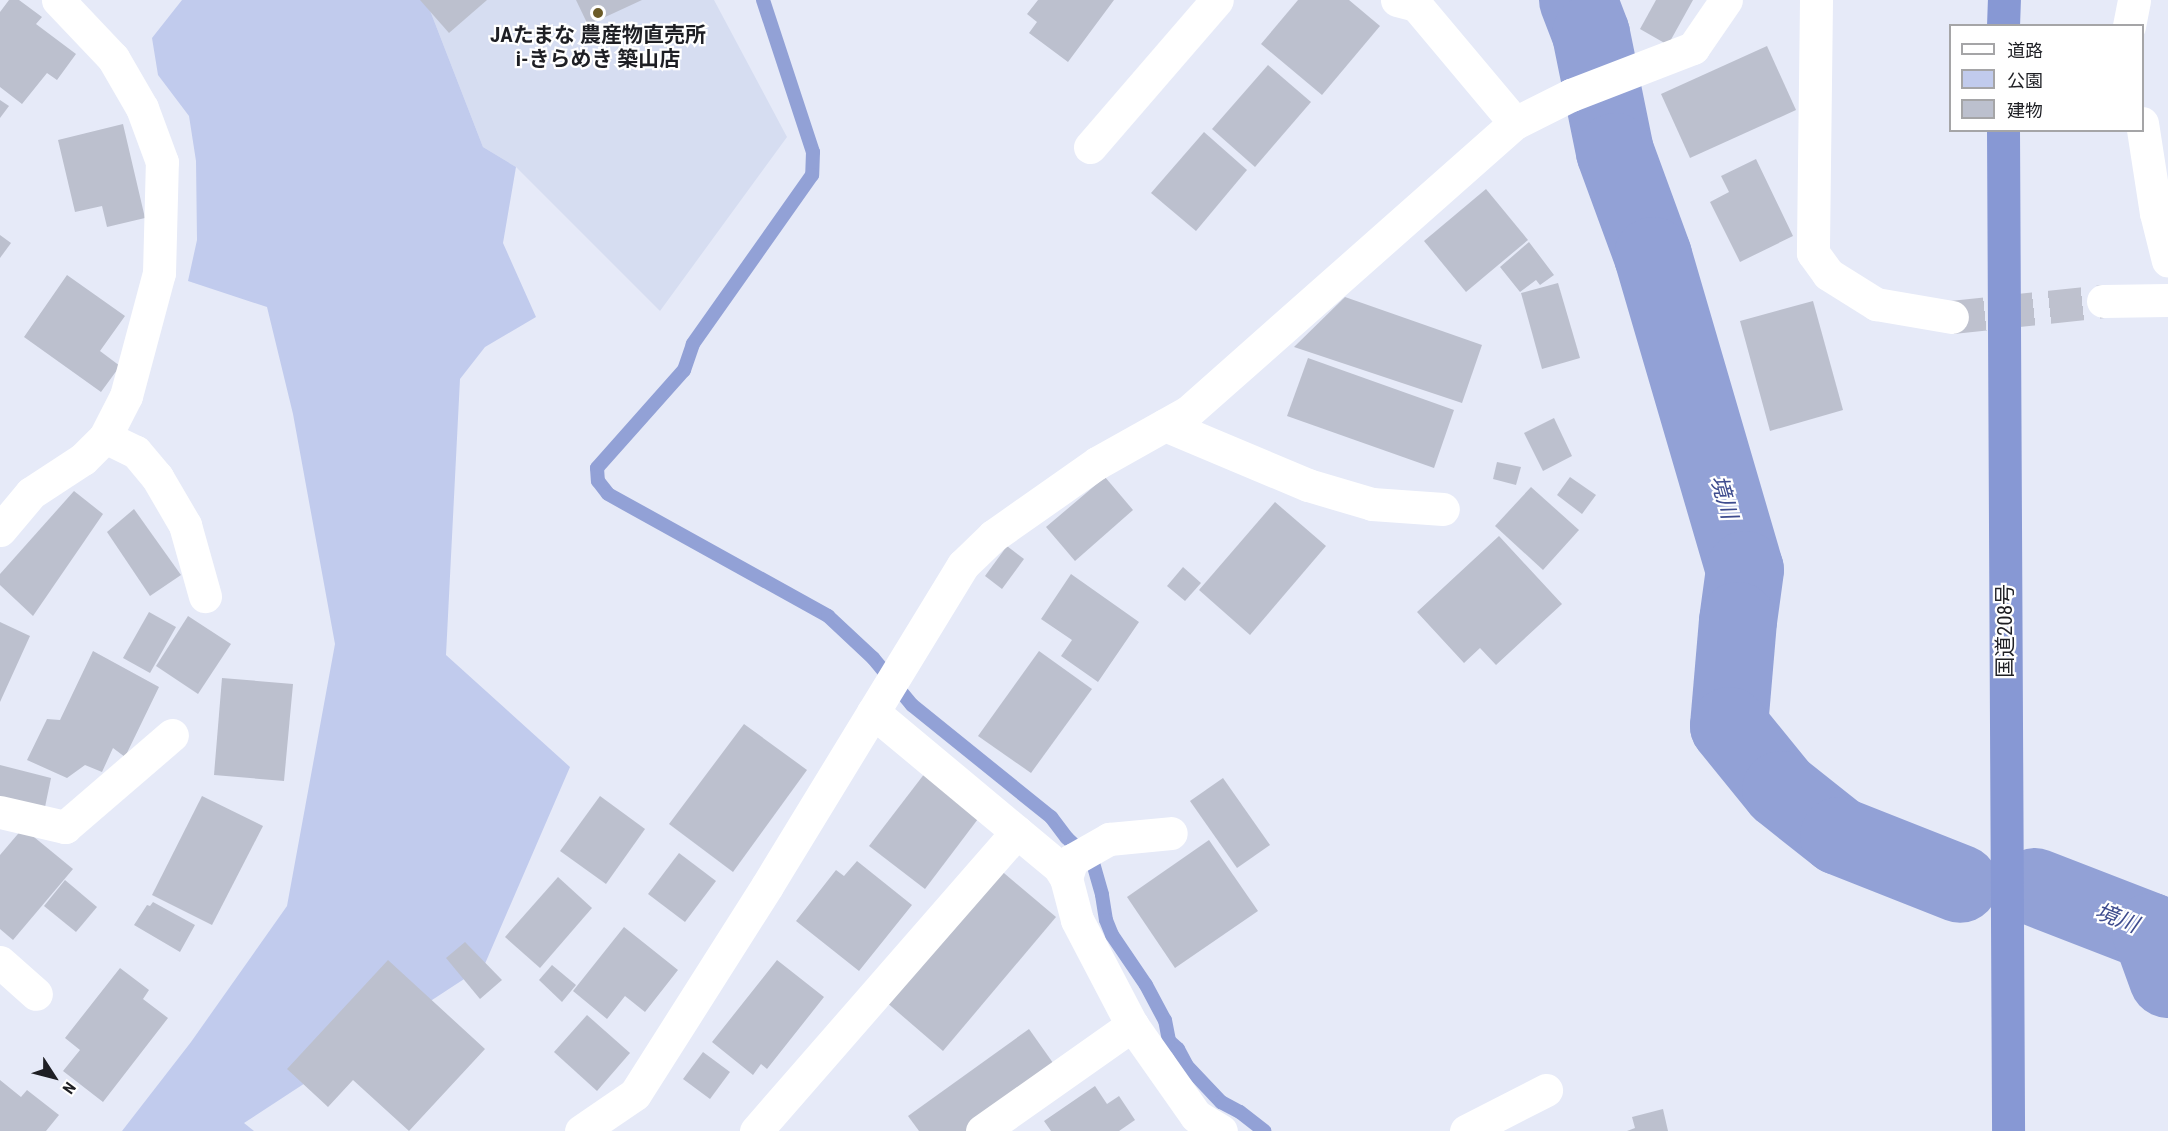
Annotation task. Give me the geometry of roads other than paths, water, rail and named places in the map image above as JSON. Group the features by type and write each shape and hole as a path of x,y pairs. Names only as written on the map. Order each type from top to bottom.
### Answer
{"highway":[{"path":"2003,24 2004,0"},
{"name":"国道208号","path":"2003,132 2008,1131"}],"street":[{"path":"0,530 31,494 84,459 105,437 126,396 159,273 162,162 142,108 112,58 58,0"},
{"path":"1090,147 1217,0"},
{"path":"1397,0 1416,5 1515,123"},
{"path":"581,1131 635,1094 767,886 963,566 993,536 1096,464 1188,412 1515,123 1571,95 1694,48 1726,0"},
{"path":"1816,0 1813,253 1828,274 1876,304 1952,317"},
{"path":"2129,24 2134,0"},
{"path":"2143,132 2156,213 2168,261"},
{"path":"2103,301 2168,300"},
{"path":"1165,425 1308,486 1372,504 1443,509"},
{"path":"105,437 136,452 157,477 185,525 206,596"},
{"path":"875,707 1059,867 1069,869 1109,839 1171,833"},
{"path":"0,812 65,827 172,735"},
{"path":"756,1131 1017,832"},
{"path":"1069,869 1077,920 1132,1024 1197,1126"},
{"path":"0,962 36,994"},
{"path":"982,1131 1132,1024"},
{"path":"1466,1131 1546,1090"}],"waterway":[{"path":"763,0 813,152 812,175 693,344 684,370 597,468 598,481 608,494 828,616 873,658 912,705 1051,817 1067,838 1093,863 1106,920 1112,935 1146,985 1165,1020 1169,1041 1178,1049 1187,1066 1221,1102 1240,1112 1264,1131"},
{"name":"境川","path":"1578,0 1591,34 1615,152 1653,256 1745,570 1729,726 1781,790 1839,836 1960,884"},
{"name":"境川","path":"2035,887 2151,932 2168,979"}],"tunnel":[{"path":"1952,317 2103,301"}],"place":[{"name":"JAたまな 農産物直売所 i-きらめき 築山店","path":"598,13"}]}
